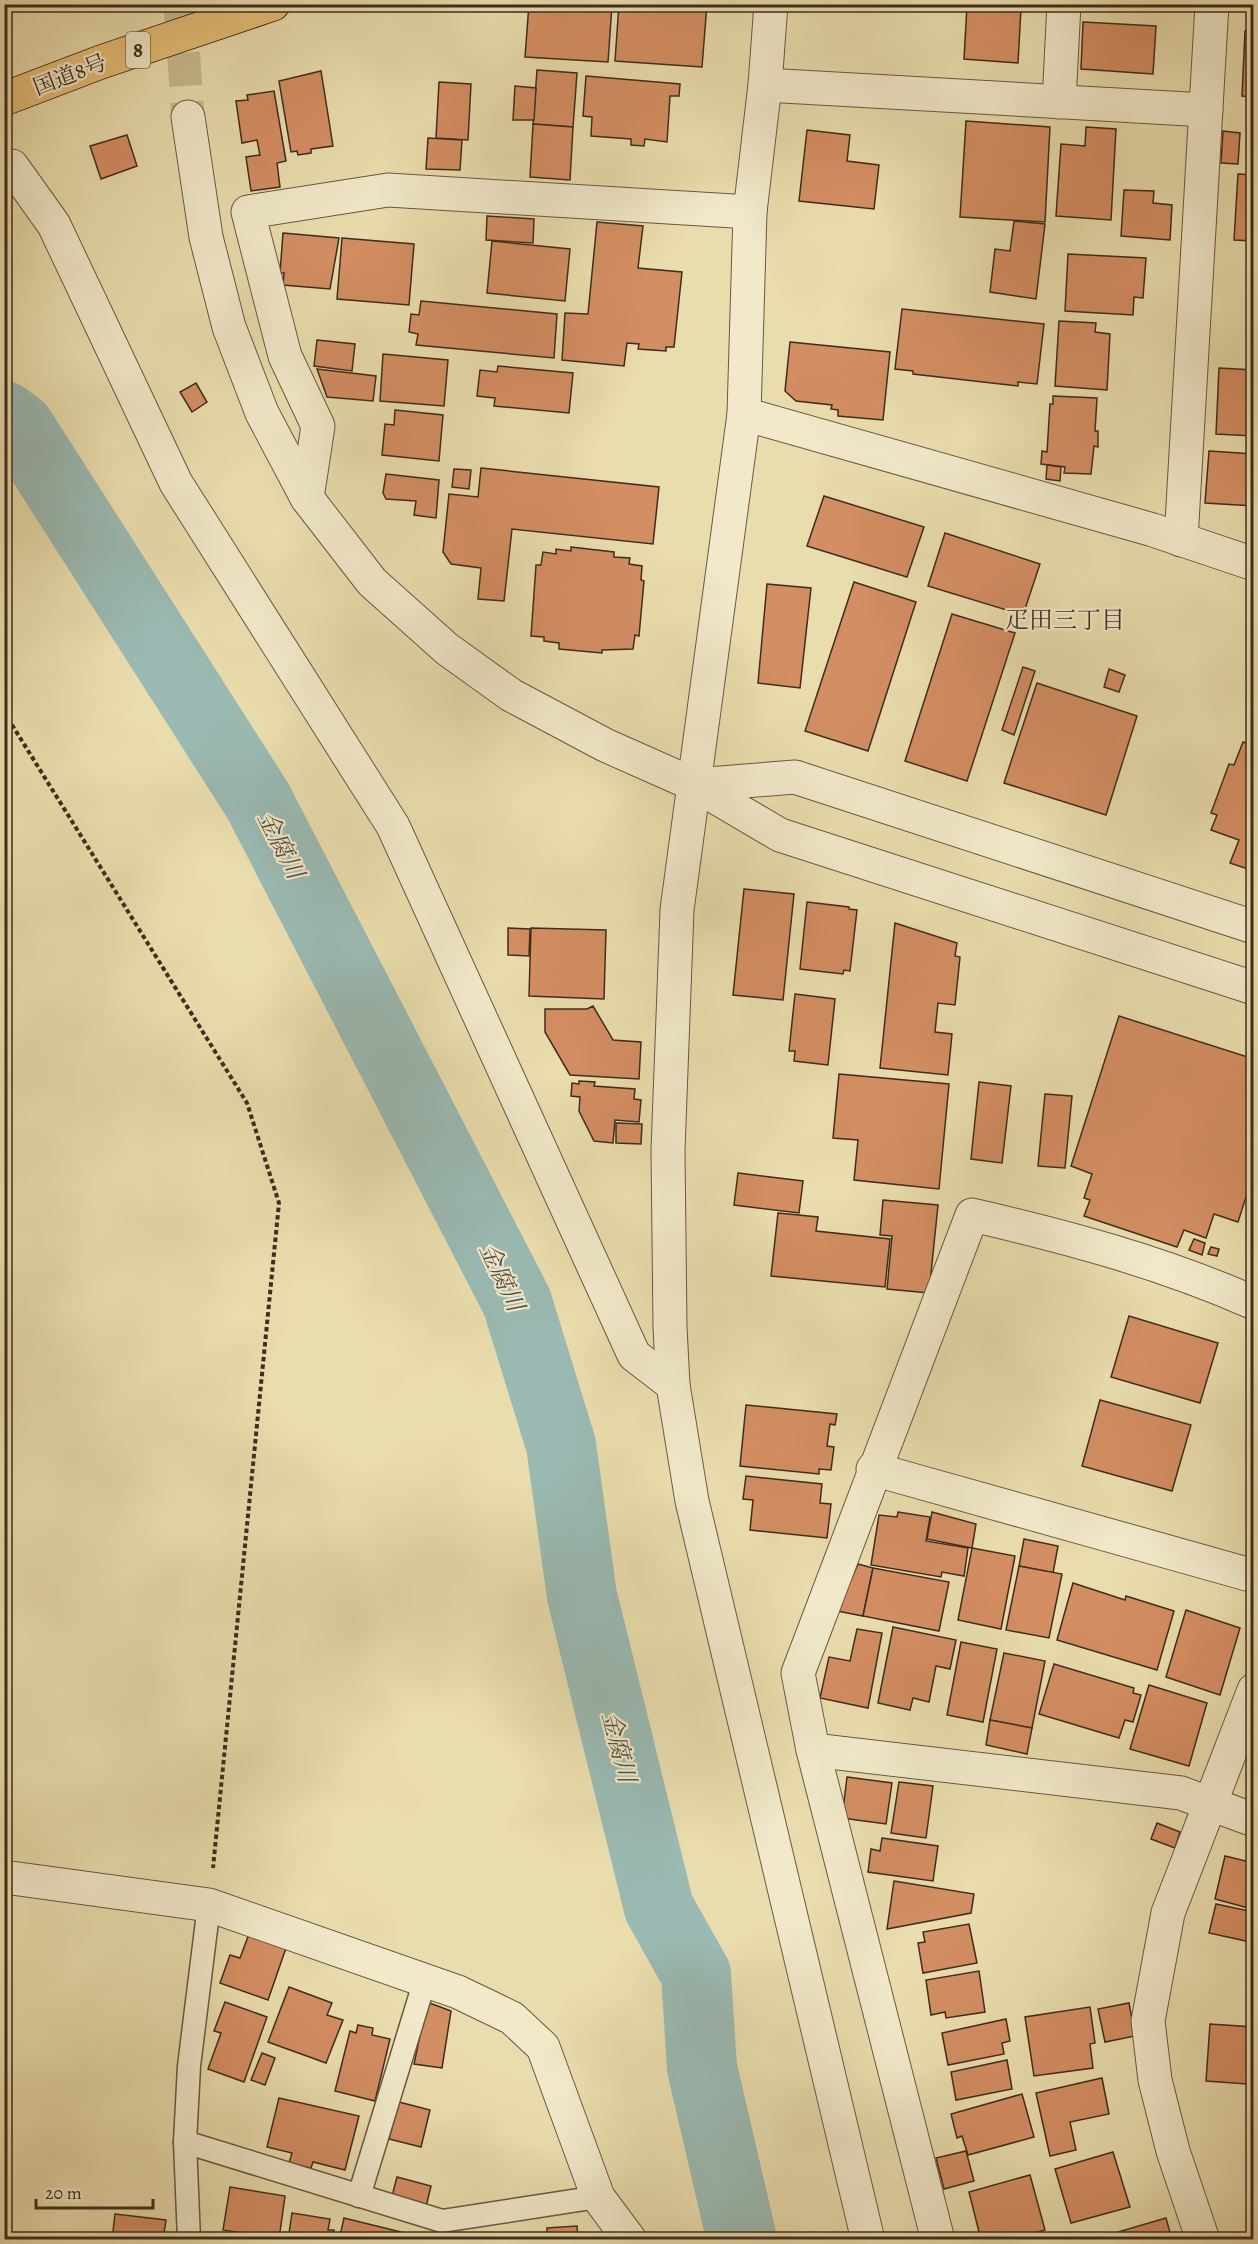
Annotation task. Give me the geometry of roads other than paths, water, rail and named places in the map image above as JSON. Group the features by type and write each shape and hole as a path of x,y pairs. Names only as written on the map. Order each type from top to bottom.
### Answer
{"highway":[{"name":"国道8号","path":"4,99 273,4"}],"street":[{"path":"771,4 765,85 750,212 744,414 676,932 668,1150 673,1385 695,1512 868,2240"},
{"path":"1059,102 1064,4"},
{"path":"1181,540 1212,4"},
{"path":"765,85 1206,110"},
{"path":"188,117 206,237 229,327 262,413 307,498 372,582 447,649 522,700 604,745 695,785 780,835 1254,988"},
{"path":"12,166 54,225 176,483 393,826 634,1355 673,1385"},
{"path":"307,498 318,426 285,356 248,212 388,190 750,212"},
{"path":"744,414 1181,540 1254,564"},
{"path":"695,785 795,777 1254,927"},
{"path":"938,2240 813,1750 798,1673 873,1469 972,1215 1057,1234 1210,1284 1254,1303"},
{"path":"873,1469 1254,1576"},
{"path":"1203,2240 1170,2141 1155,2080 1148,2021 1168,1914 1254,1690"},
{"path":"813,1750 1181,1793 1254,1820"},
{"path":"4,1877 209,1905 458,1992 512,2018 543,2047 598,2197 630,2240"}],"lane":[{"path":"189,2240 185,2142 190,2054 209,1905"},
{"path":"359,2196 425,1980"},
{"path":"185,2142 359,2196 441,2230 598,2197"}],"waterway":[{"name":"金腐川","path":"4,416 20,428 258,801 517,1302 561,1445 582,1596 659,1908 696,1974 702,2068 742,2240"}],"tunnel":[{"path":"180,4 188,117"}],"district":[{"name":"疋田三丁目","path":"1065,620"}]}
